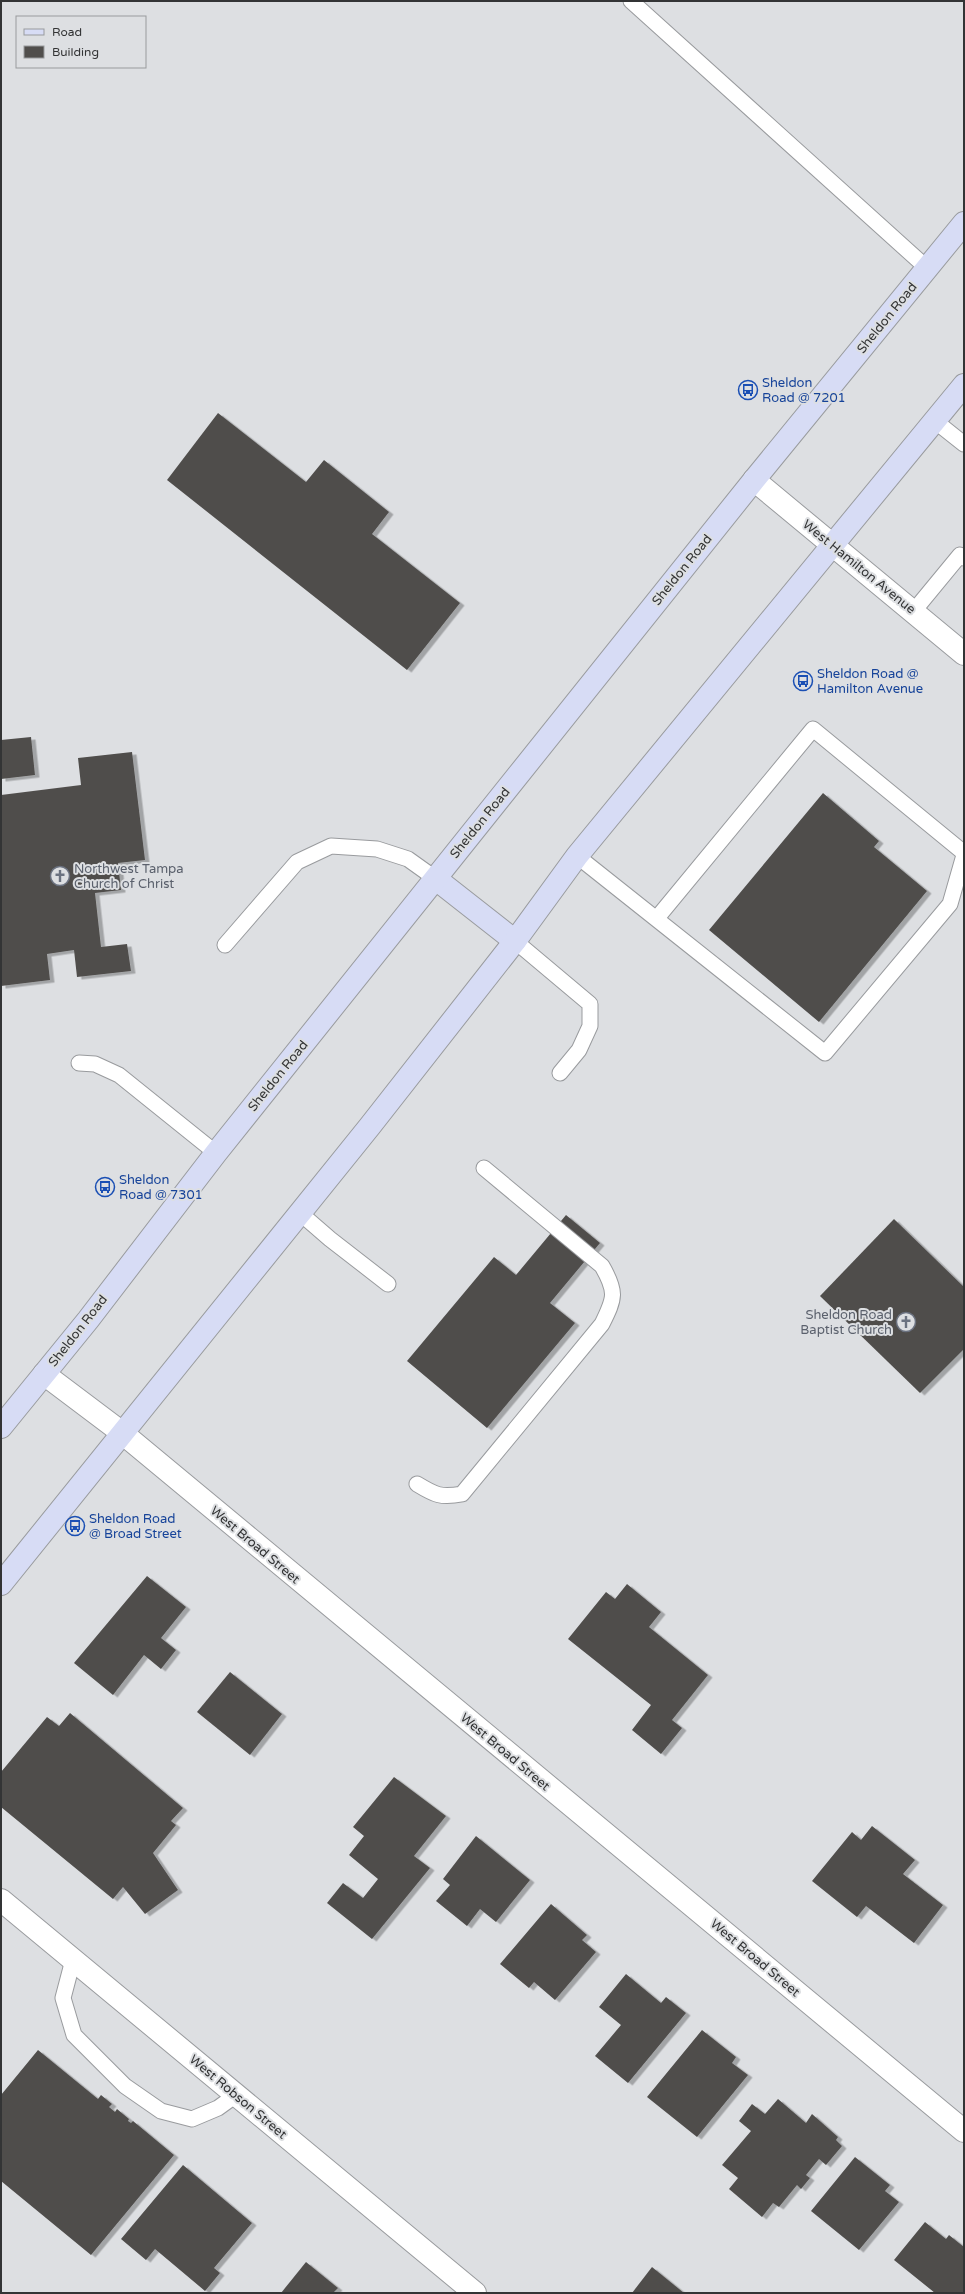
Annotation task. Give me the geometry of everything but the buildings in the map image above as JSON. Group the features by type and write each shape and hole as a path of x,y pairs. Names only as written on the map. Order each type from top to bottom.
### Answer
{"main road":[{"name":"Sheldon Road","path":"1,1427 216,1153 754,480 964,223"},
{"path":"1,1584 121,1432 300,1213 515,941 577,856 964,385"},
{"path":"436,879 515,941"}],"street":[{"name":"West Hamilton Avenue","path":"754,480 964,654"},
{"name":"West Broad Street","path":"44,1374 121,1432 964,2131"},
{"name":"West Robson Street","path":"1,1900 475,2293"}],"lane":[{"path":"631,1 928,268"},
{"path":"935,421 964,444"},
{"path":"913,612 963,554"},
{"path":"577,856 657,918 825,1053 950,904 964,854 813,728 657,918"},
{"path":"224,945 297,862 331,846 377,850 408,859 436,879"},
{"path":"515,941 590,1004 590,1026 579,1050 560,1073"},
{"path":"80,1063 95,1064 119,1075 216,1153"},
{"path":"417,1484 432,1493 445,1498 462,1494 602,1324 611,1306 613,1284 602,1266 484,1168"},
{"path":"300,1213 330,1239 388,1284"},
{"path":"73,1960 63,1998 74,2035 125,2086 161,2111 192,2119 218,2108 236,2095"}],"place":[{"name":"Sheldon Road @ 7201","path":"748,390"},
{"name":"Sheldon Road @ Hamilton Avenue","path":"803,681"},
{"name":"Northwest Tampa Church of Christ","path":"60,876"},
{"name":"Sheldon Road @ 7301","path":"105,1187"},
{"name":"Sheldon Road Baptist Church","path":"906,1322"},
{"name":"Sheldon Road @ Broad Street","path":"75,1526"}]}
